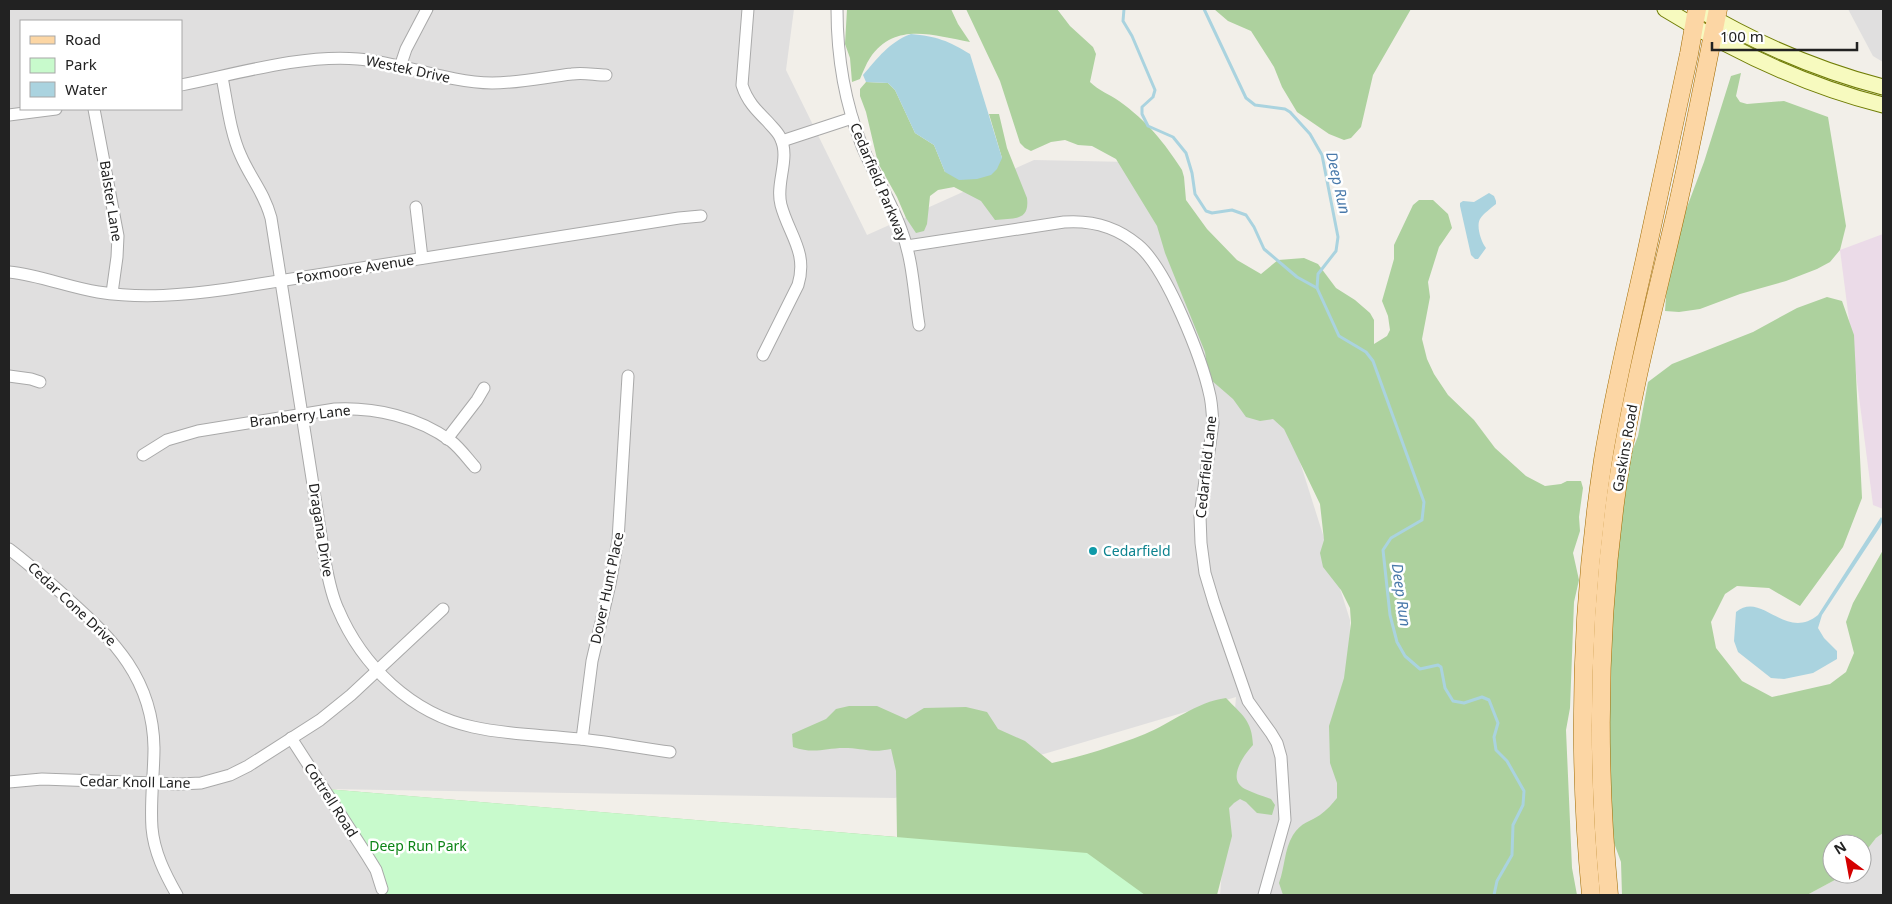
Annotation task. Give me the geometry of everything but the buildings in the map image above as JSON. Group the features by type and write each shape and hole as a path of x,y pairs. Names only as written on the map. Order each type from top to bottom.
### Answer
{"main road":[{"path":"1665,9 1693,26 1715,22"},
{"path":"1697,9 1715,22 1763,45 1809,64 1852,79 1883,87"},
{"name":"Gaskins Road","path":"1591,895 1585,815 1583,680 1585,624 1594,526 1612,412 1697,9"},
{"path":"1715,22 1733,48 1832,90 1883,105"},
{"name":"Gaskins Road","path":"1610,895 1602,808 1600,728 1603,634 1611,538 1630,414 1678,206 1715,22"}],"street":[{"path":"400,66 406,49 427,9"},
{"path":"748,9 742,85 746,97 754,108 778,132 782,141 784,153 780,192 781,204 802,261 798,285 763,355"},
{"name":"Cedarfield Parkway","path":"837,9 838,56 845,95 867,157 892,206 907,246 920,325"},
{"name":"Westek Drive","path":"182,85 327,58 366,60 459,80 492,83 540,80 574,73 606,75"},
{"name":"Dragana Drive","path":"222,77 236,144 241,157 267,204 331,589 354,642 377,670 399,691 415,702 451,721 495,731 582,739 670,752"},
{"path":"9,116 49,110"},
{"name":"Balster Lane","path":"94,110 118,236 112,294"},
{"path":"782,141 852,118"},
{"path":"416,207 422,258"},
{"name":"Foxmoore Avenue","path":"9,272 112,294 180,295 702,216"},
{"name":"Cedarfield Lane","path":"907,246 1064,222 1087,222 1113,229 1139,246 1151,260 1166,284 1191,339 1210,395 1212,408 1213,423 1200,523 1206,580 1248,701 1277,743 1281,758 1285,820 1264,895"},
{"path":"9,376 40,382"},
{"name":"Dover Hunt Place","path":"582,739 592,661 618,540 628,376"},
{"path":"447,439 484,388"},
{"name":"Branberry Lane","path":"143,455 167,440 198,430 344,408 380,411 417,423 447,439 475,467"},
{"name":"Cedar Cone Drive","path":"9,549 36,570 106,634 131,666 144,696 152,724 154,746 152,818 156,845 166,874 177,895"},
{"name":"Cedar Knoll Lane","path":"9,782 42,779 180,784 201,783 221,778 248,766 320,720 350,695 443,609"},
{"name":"Cottrell Road","path":"291,738 368,856 376,870 382,889"}],"shaded area":[{"path":"9,9 794,9 786,70 867,235 1034,160 1129,162 1287,421 1350,620 1348,782 1306,895 1220,895 1236,697 895,798 326,789 349,820 386,895 9,895"},
{"path":"1848,9 1883,9 1883,62 1873,56"},
{"path":"1883,234 1883,509 1873,505 1840,250"},
{"path":"1883,833 1883,895 1807,895 1827,884 1872,884 1872,843"}],"green space":[{"path":"847,9 951,9 970,42 916,34 903,35 891,39 880,46 870,58 860,79 852,82 850,58 845,44"},
{"path":"966,9 1057,9 1070,26 1093,47 1096,54 1090,82 1129,109 1162,141 1182,170 1186,200 1207,229 1237,260 1261,274 1278,260 1304,258 1318,264 1336,288 1355,300 1370,313 1374,320 1374,344 1387,336 1390,330 1388,316 1382,301 1394,259 1394,245 1413,205 1419,200 1433,200 1448,214 1452,228 1439,247 1428,282 1430,297 1422,339 1427,359 1434,374 1448,395 1474,420 1495,448 1526,476 1545,486 1561,484 1567,481 1581,481 1583,488 1579,517 1580,531 1573,553 1579,580 1574,602 1570,708 1566,730 1572,868 1577,895 1283,895 1279,883 1293,835 1302,825 1323,813 1337,798 1337,783 1330,763 1329,726 1344,678 1351,623 1350,608 1341,590 1323,567 1320,553 1324,540 1320,504 1284,429 1273,419 1260,421 1246,417 1233,399 1211,380 1208,374 1205,352 1165,253 1157,226 1116,159 1092,146 1078,145 1065,140 1051,142 1031,151 1020,143 1000,81"},
{"path":"1214,9 1411,9 1373,75 1361,127 1351,138 1344,140 1329,134 1297,112 1282,87 1274,67 1251,31 1228,21"},
{"path":"1741,73 1736,96 1740,102 1747,104 1784,101 1828,117 1846,226 1840,250 1830,262 1786,281 1740,294 1700,309 1679,312 1665,311 1669,255 1704,162 1731,76"},
{"path":"866,82 888,83 895,90 915,133 934,145 945,172 1002,158 989,114 999,114 1007,148 1027,198 1026,211 1023,215 995,220 981,201 954,187 938,190 930,196 927,224 924,231 916,233 906,218 897,197 878,163 866,112 860,96 860,89"},
{"path":"1827,297 1842,301 1854,335 1862,498 1843,547 1800,606 1769,588 1737,586 1725,594 1711,622 1716,648 1742,681 1772,697 1830,684 1846,672 1854,653 1846,622 1853,603 1883,550 1883,833 1872,843 1872,834 1822,834 1822,884 1827,884 1807,895 1622,895 1621,862 1610,832 1607,752 1614,583 1627,469 1638,436 1648,382 1672,364 1753,332 1797,308"},
{"path":"1226,698 1245,718 1252,736 1253,745 1238,767 1237,779 1245,789 1271,799 1275,805 1272,815 1257,813 1240,799 1229,808 1232,836 1217,895 391,895 326,789 897,837 896,771 891,749 874,751 854,748 801,749 793,747 792,734 826,719 836,709 849,706 877,706 906,719 924,708 966,707 987,712 998,729 1025,741 1052,763 1111,747 1155,729 1204,704"},
{"name":"Deep Run Park","path":"326,789 1087,853 1145,895 387,895 349,820"}],"water":[{"path":"911,34 942,40 970,54 1002,158 997,169 991,175 977,179 959,180 945,172 934,145 915,133 895,90 888,83 866,82 863,75 879,57 896,41"},
{"path":"1489,193 1494,196 1496,204 1480,219 1480,234 1486,248 1478,259 1475,259 1471,255 1460,203 1463,201 1474,202"},
{"path":"1881,517 1883,520 1880,527 1822,615 1818,628 1824,638 1837,651 1837,659 1813,673 1784,679 1771,678 1738,652 1734,641 1736,612 1746,607 1755,607 1795,623 1806,622 1818,615"}],"waterway":[{"name":"Deep Run","path":"1124,9 1123,21 1132,36 1155,90 1153,97 1142,107 1142,114 1148,126 1173,137 1186,153 1192,173 1195,194 1206,211 1212,213 1232,210 1246,215 1264,249 1297,277 1317,288 1339,336 1366,352 1373,361 1424,502 1422,520 1391,538 1383,550 1390,615 1397,642 1405,656 1420,669 1438,665 1441,667 1445,688 1453,701 1464,703 1482,697 1489,700 1498,723 1494,737 1496,750 1507,761 1524,791 1523,805 1513,825 1512,855 1497,881 1494,895"},
{"name":"Deep Run","path":"1204,9 1246,98 1255,105 1285,109 1290,112 1310,134 1322,155 1338,237 1336,251 1318,274 1317,288"}],"place":[{"name":"Cedarfield","path":"1093,551"}]}
